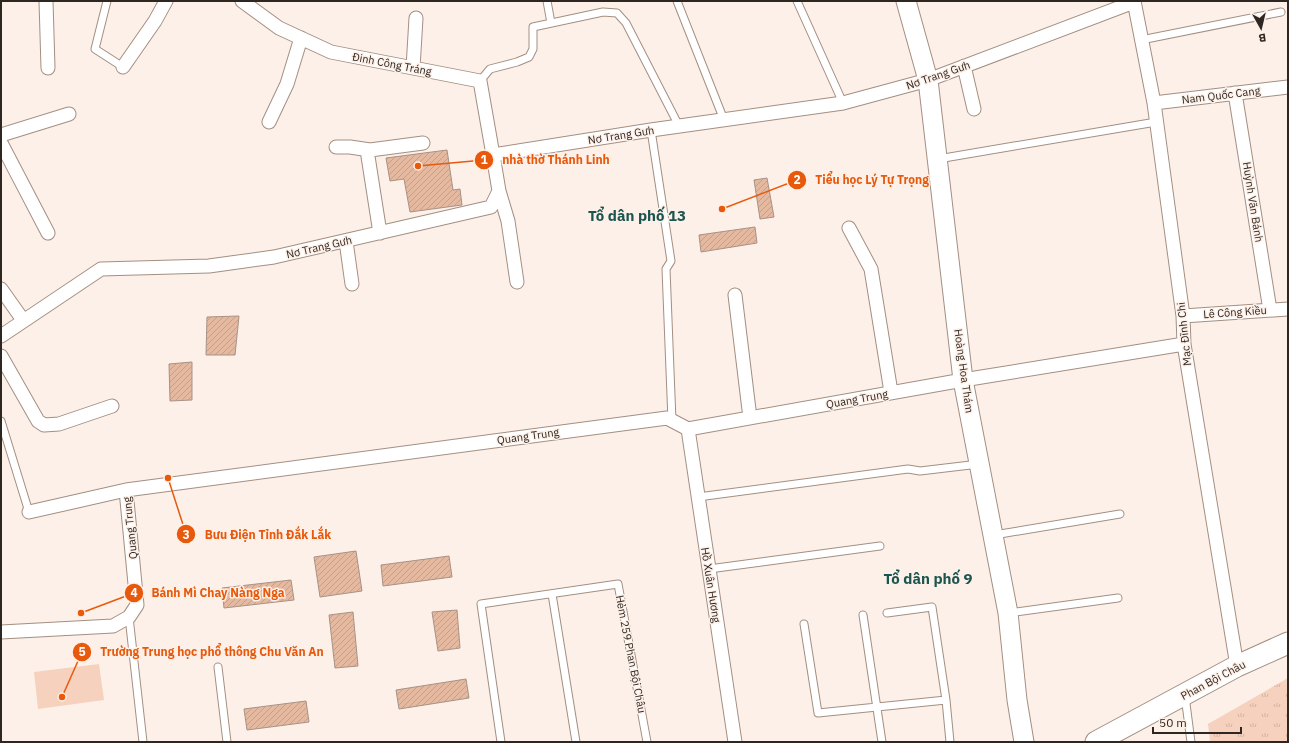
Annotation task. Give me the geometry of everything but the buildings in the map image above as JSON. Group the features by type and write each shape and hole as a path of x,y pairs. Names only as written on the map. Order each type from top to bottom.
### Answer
{"main road":[{"name":"Phan Bội Châu","path":"1096,742 1237,666 1288,643"}],"street":[{"path":"46,1 48,68"},
{"path":"123,67 155,21 166,1"},
{"name":"Đinh Công Tráng","path":"242,1 279,28 332,52 480,81"},
{"name":"Hoàng Hoa Thám","path":"906,1 928,80 963,380 1008,613 1017,700 1024,742"},
{"name":"Nơ Trang Gưh","path":"493,155 651,130 843,103 928,80 1134,2"},
{"name":"Mạc Đĩnh Chi","path":"1134,2 1154,103 1183,316 1184,344 1237,666"},
{"path":"413,68 416,18"},
{"path":"269,122 287,84 301,38"},
{"path":"964,66 974,109"},
{"path":"480,81 499,191 508,221 517,282"},
{"name":"Nam Quốc Cang","path":"1154,103 1288,87"},
{"name":"Huỳnh Văn Bánh","path":"1235,93 1270,310"},
{"path":"1,135 69,114"},
{"path":"1,143 48,233"},
{"path":"336,147 350,147 367,150 423,143"},
{"path":"367,150 380,233"},
{"name":"Nơ Trang Gưh","path":"1,336 101,269 209,266 274,257 491,207 499,191"},
{"path":"850,228 871,269 891,392"},
{"path":"346,241 352,284"},
{"path":"1,288 23,320"},
{"path":"735,295 750,418"},
{"name":"Lê Công Kiều","path":"1183,316 1288,309"},
{"name":"Quang Trung","path":"129,617 138,605 126,490 667,418 688,429 891,392 1184,344"},
{"path":"1,356 38,421 44,425 48,426 59,424 112,406"},
{"name":"Hồ Xuân Hương","path":"688,429 735,742"},
{"path":"29,512 126,490"},
{"path":"1,632 113,626 129,617"}],"lane":[{"path":"107,1 95,49 123,67"},
{"path":"547,1 551,23"},
{"path":"677,1 724,120"},
{"path":"797,1 843,103"},
{"path":"480,81 490,69 517,62 529,57 533,49 533,27 603,12 617,13 626,23 679,126"},
{"path":"1141,40 1281,12"},
{"path":"937,159 1156,122"},
{"path":"651,130 671,261 666,269 672,421"},
{"path":"1,421 29,512"},
{"path":"698,497 908,469 920,471 979,464"},
{"path":"994,535 1120,514"},
{"path":"709,569 880,546"},
{"name":"Hẻm 259 Phan Bội Châu","path":"501,742 481,604 618,584 648,742"},
{"path":"552,594 576,742"},
{"path":"1008,613 1118,598"},
{"path":"887,613 932,607 946,700 950,742"},
{"path":"863,615 878,706 882,742"},
{"path":"129,617 143,742"},
{"path":"804,624 818,713 946,700"},
{"path":"218,667 227,742"},
{"path":"1184,694 1191,742"}],"green space":[{"path":"99,664 104,700 38,709 34,672"},
{"path":"1288,678 1288,742 1210,742 1208,724"}],"place":[{"name":"nhà thờ Thánh Linh","path":"418,166"},
{"name":"Tiểu học Lý Tự Trọng","path":"722,209"},
{"name":"Bưu Điện Tỉnh Đắk Lắk","path":"168,478"},
{"name":"Bánh Mì Chay Nàng Nga","path":"81,613"},
{"name":"Trường Trung học phổ thông Chu Văn An","path":"62,697"}],"district":[{"name":"Tổ dân phố 13","path":"637,216"},
{"name":"Tổ dân phố 9","path":"928,579"}]}
